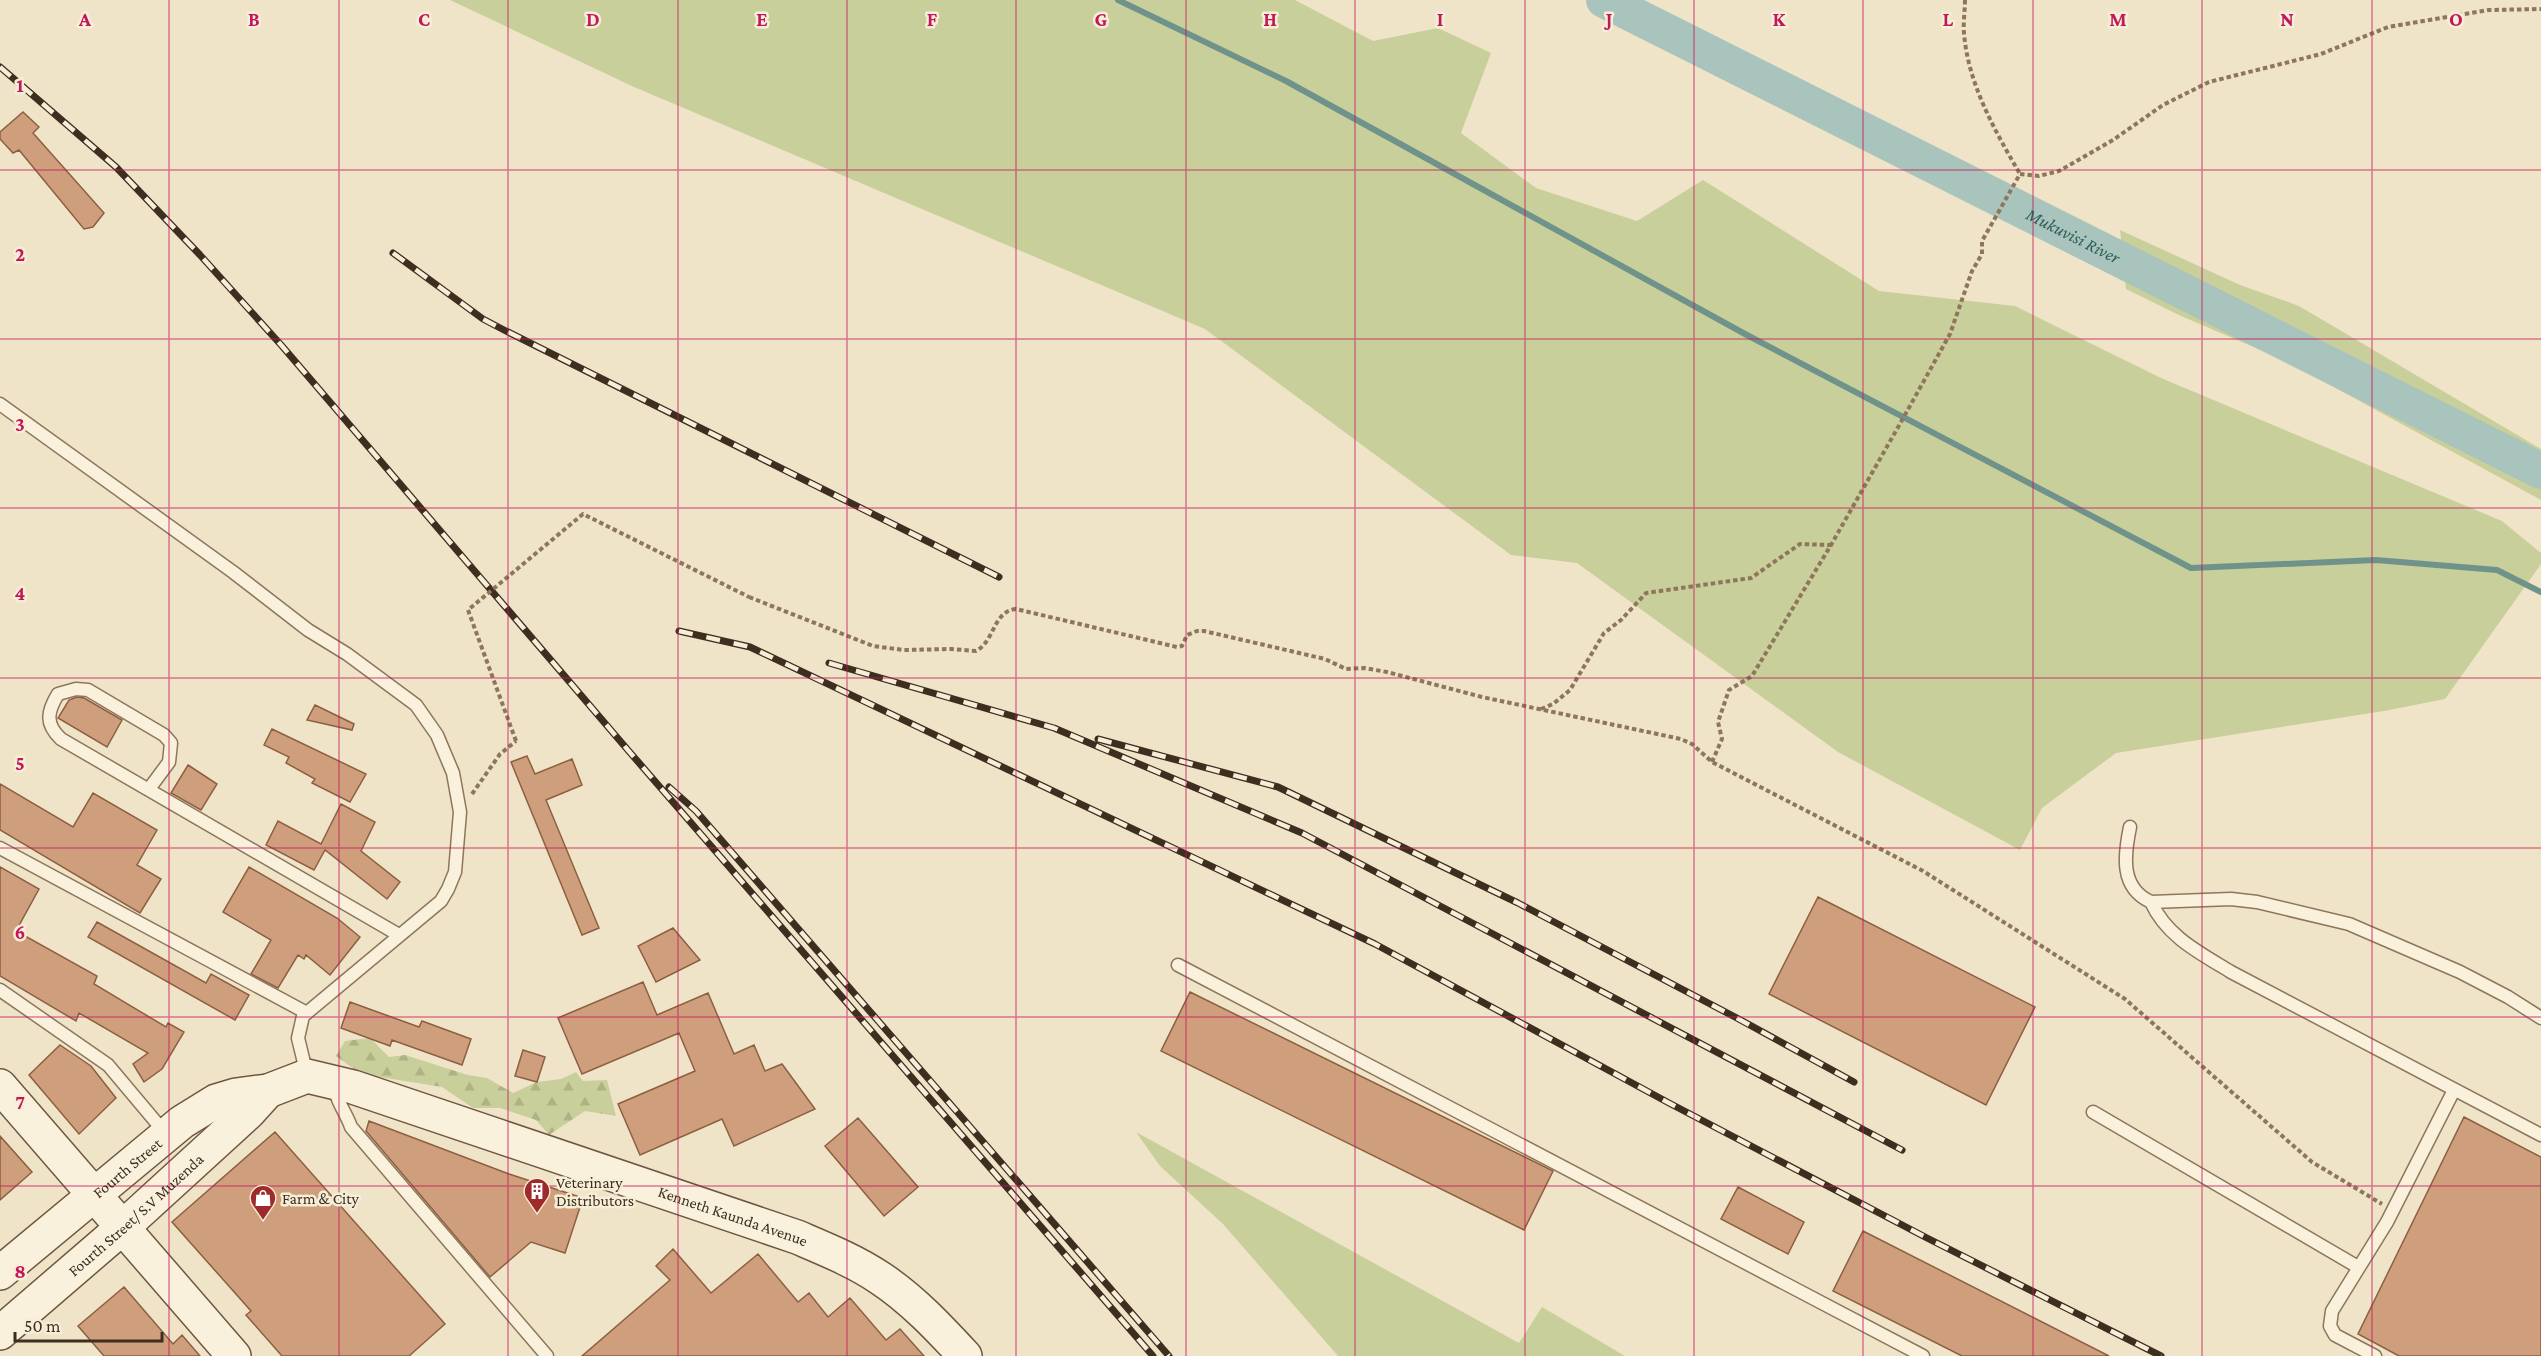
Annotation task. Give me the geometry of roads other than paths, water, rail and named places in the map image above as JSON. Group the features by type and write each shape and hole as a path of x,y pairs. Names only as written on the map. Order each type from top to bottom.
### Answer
{"main road":[{"path":"268,1091 296,1078 321,1079"},
{"name":"Kenneth Kaunda Avenue","path":"321,1079 797,1237 839,1255 879,1277 913,1303 965,1356"},
{"path":"0,1086 234,1356"},
{"name":"Fourth Street","path":"0,1273 96,1196 182,1122 216,1101 236,1095 268,1091"},
{"name":"Fourth Street/ S.V Muzenda","path":"0,1333 122,1228 249,1112 268,1091"}],"lane":[{"path":"0,404 233,572 308,630 347,654 416,705 437,735 449,764 460,812 455,872 448,889 441,901 307,1013 300,1023 298,1038 321,1079 347,1115 351,1127 547,1356"},
{"path":"149,789 169,762 171,743 164,735 88,690 75,689 58,694 49,708 48,721 52,731 61,740 399,935"},
{"path":"2130,828 2124,863 2127,876 2143,898 2151,902 2231,899 2257,902 2349,924 2460,972 2508,997 2541,1018"},
{"path":"0,848 307,1013"},
{"path":"2151,902 2164,926 2194,949 2231,972 2541,1135"},
{"path":"1178,965 1923,1356"},
{"path":"0,990 108,1065 166,1135"},
{"path":"2375,1356 2334,1335 2330,1326 2332,1311 2392,1210 2454,1090"},
{"path":"2093,1112 2358,1267"}],"waterway":[{"path":"1118,0 1286,81 1745,334 2191,568 2376,560 2497,570 2541,592"},
{"name":"Mukuvisi River","path":"1604,0 2541,471"}],"railway":[{"path":"0,67 116,167 282,346 627,749 1153,1356"},
{"path":"393,253 483,319 999,577"},
{"path":"679,631 750,647 1375,944 1669,1103 1927,1238 2161,1356"},
{"path":"829,663 1054,728 1302,833 1902,1150"},
{"path":"1098,739 1278,787 1518,903 1854,1082"},
{"path":"669,787 696,811 1169,1356"}],"place":[{"name":"Veterinary Distributors","path":"537,1214"},
{"name":"Farm & City","path":"263,1221"}]}
